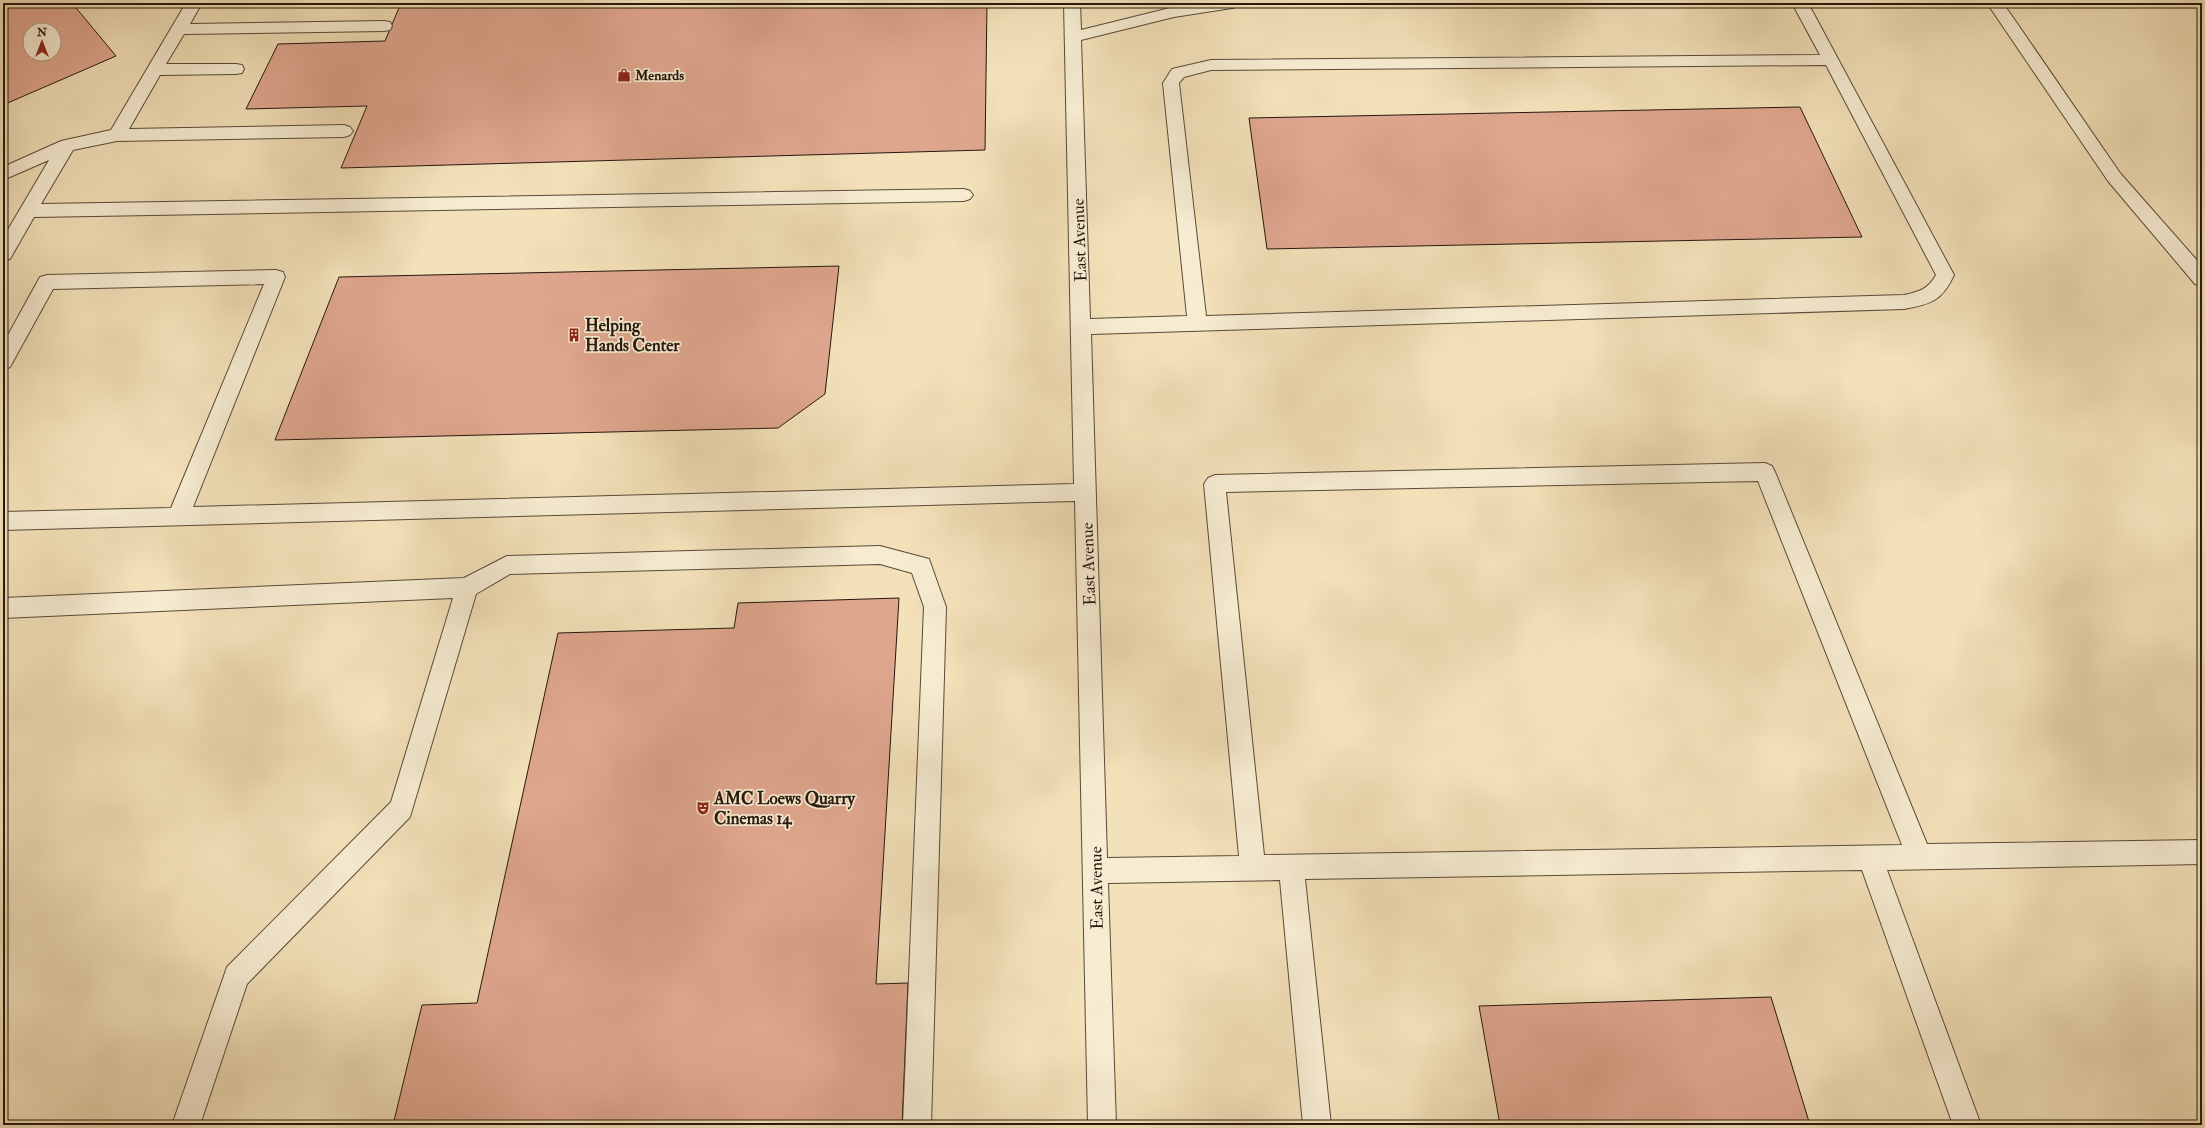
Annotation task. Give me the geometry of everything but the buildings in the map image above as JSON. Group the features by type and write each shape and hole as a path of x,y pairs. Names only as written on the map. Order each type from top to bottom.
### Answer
{"street":[{"path":"117,135 194,3"},
{"name":"East Avenue","path":"1072,3 1082,327 1102,1125"},
{"path":"1073,37 1174,12 1232,3"},
{"path":"1082,327 1904,302 1926,298 1939,288 1945,275 1800,3"},
{"path":"1995,3 2114,177 2202,278"},
{"path":"178,29 384,26"},
{"path":"1197,324 1171,83 1178,73 1211,65 1831,60"},
{"path":"155,70 236,69"},
{"path":"3,174 67,145 117,135 344,131"},
{"path":"3,254 67,145"},
{"path":"28,211 964,195"},
{"path":"3,362 47,282 276,277 178,517"},
{"path":"1253,868 1215,484 1757,472 1765,472 1920,857"},
{"path":"3,521 1086,492"},
{"path":"3,608 467,588 507,565 880,554 921,566 935,607 917,1125"},
{"path":"186,1125 236,976 401,808 467,588"},
{"path":"1096,871 2202,852"},
{"path":"1870,858 1967,1125"},
{"path":"1291,867 1317,1125"}],"place":[{"name":"Menards","path":"624,75"},
{"name":"Helping Hands Center","path":"574,335"},
{"name":"AMC Loews Quarry Cinemas 14","path":"703,808"}]}
